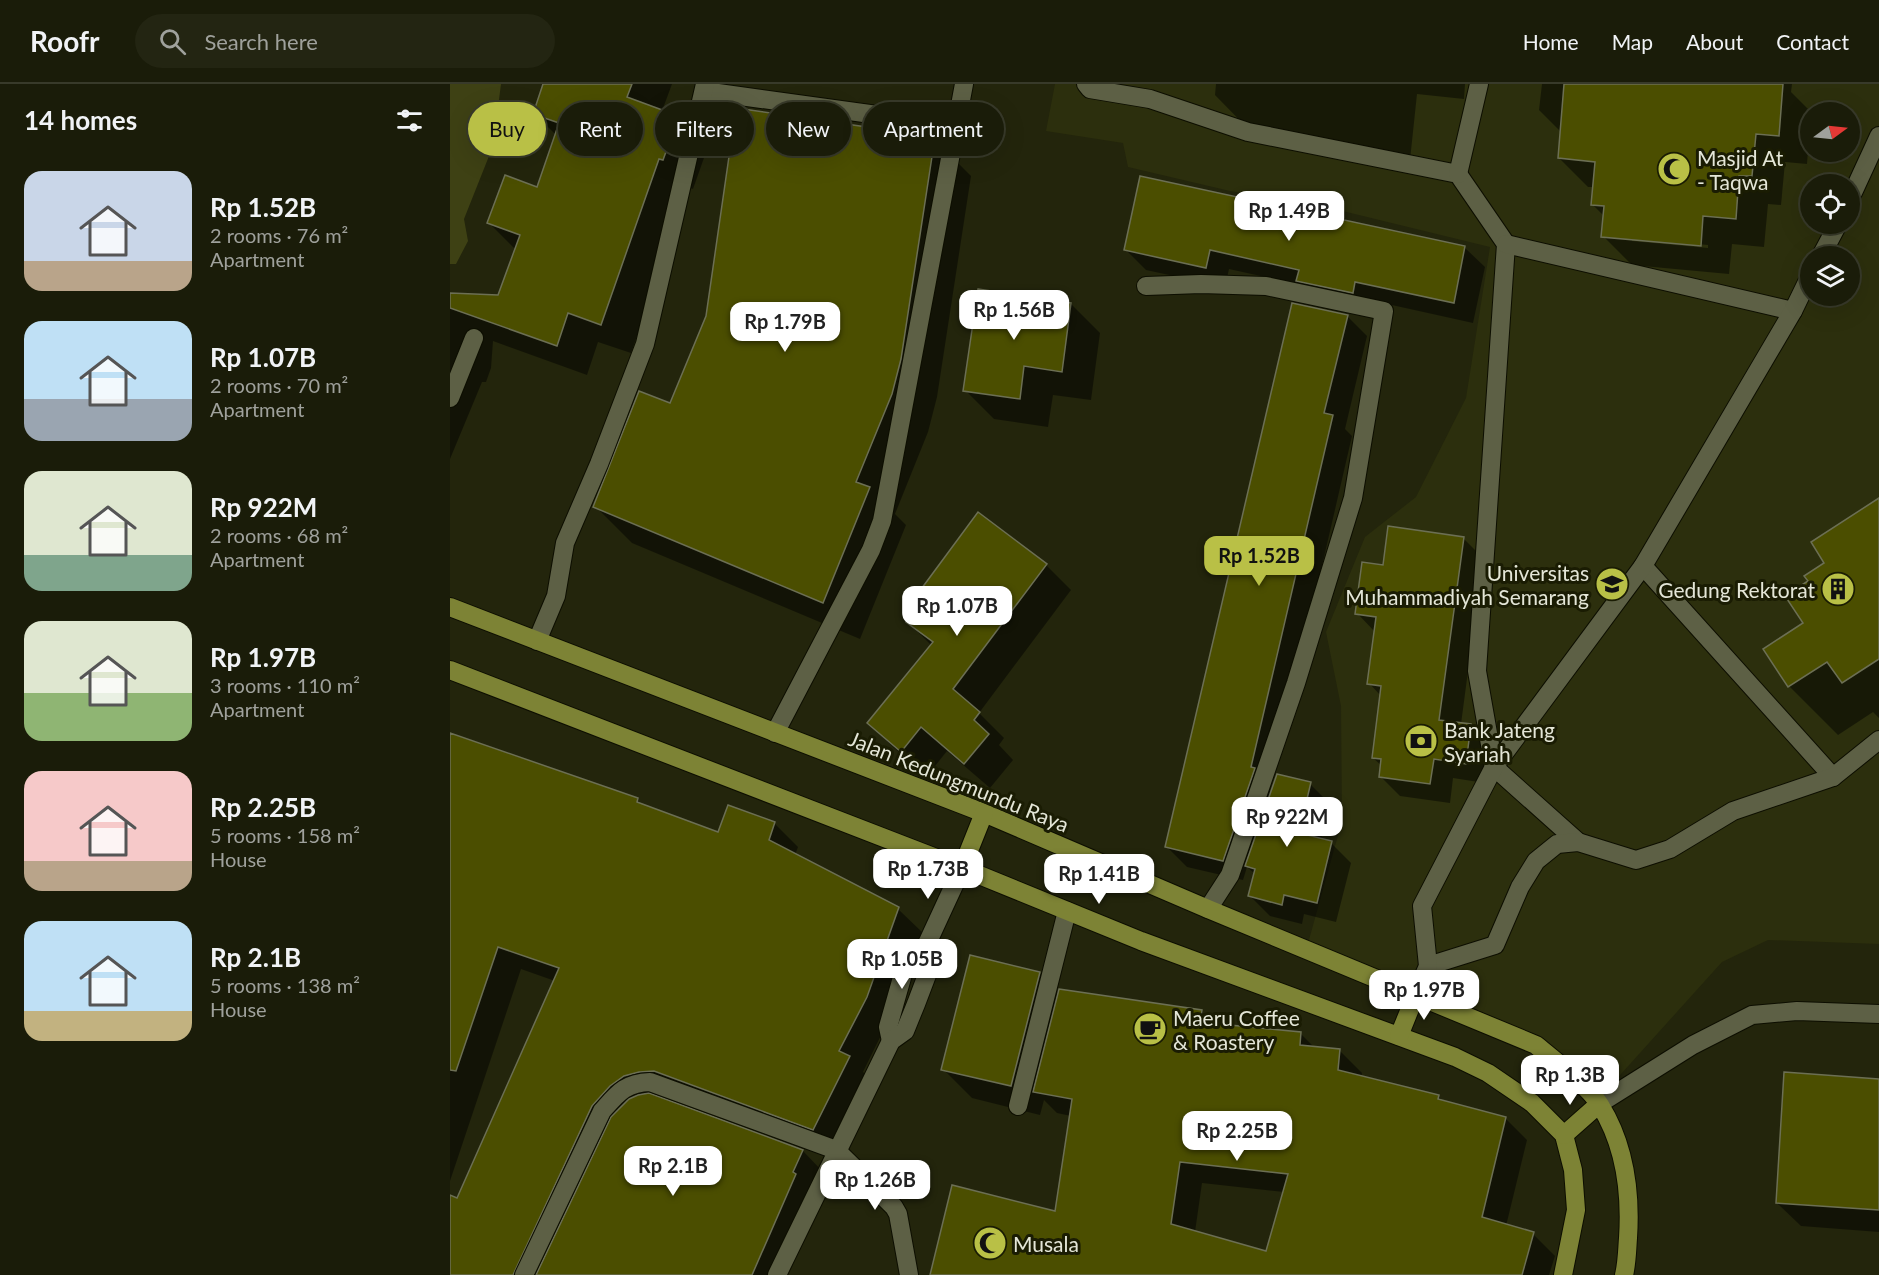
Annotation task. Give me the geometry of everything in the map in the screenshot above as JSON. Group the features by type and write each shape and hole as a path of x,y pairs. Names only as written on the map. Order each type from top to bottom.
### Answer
{"main road":[{"name":"Jalan Kedungmundu Raya","path":"450,607 984,813 1376,980 1416,994 1536,1045 1569,1073 1599,1104 1618,1141 1627,1175 1630,1212 1624,1275"},
{"path":"450,670 962,868 1162,949 1455,1057 1488,1073 1532,1103 1564,1135 1573,1170 1576,1210 1563,1275"},
{"path":"962,868 984,813"},
{"path":"1399,1036 1416,994"},
{"path":"1564,1135 1599,1104"}],"street":[{"path":"961,102 964,84"},
{"path":"1086,84 1090,89 1150,99 1248,132 1458,174 1506,244 1477,670 1494,767 1578,842"},
{"path":"1458,174 1479,84"},
{"path":"537,641 556,596 565,543 599,464 645,344 705,87 863,111"},
{"path":"1860,177 1879,136"},
{"path":"775,733 871,550 882,521 895,441 951,156"},
{"path":"1506,244 1793,311"},
{"path":"1146,286 1201,284 1266,286 1384,311 1353,498 1296,682 1230,875 1208,909"},
{"path":"1416,994 1428,966 1422,906 1494,767 1643,566 1800,297"},
{"path":"450,398 474,338"},
{"path":"1643,566 1833,777"},
{"path":"1428,966 1495,945 1520,887 1536,861 1557,844 1578,842 1636,860 1670,849 1733,811 1833,777 1879,740"},
{"path":"777,1275 891,1041 905,1031 927,975 926,946 962,868"},
{"path":"1018,1106 1067,911"},
{"path":"1599,1104 1693,1046 1752,1015 1797,1011 1879,1014"},
{"path":"524,1275 602,1111 633,1083 650,1082 836,1150 894,1207 898,1214 909,1275"}],"shaded area":[{"path":"450,84 501,84 499,102 468,102 468,156 489,156 464,219 468,241 456,264 450,264"},
{"name":"Universitas Muhammadiyah Semarang","path":"1055,84 1879,84 1879,944 1768,940 1722,962 1612,1084 1307,947 1342,821 1341,706 1326,632 1365,537 1416,497 1466,398 1490,247 1318,205 1230,191 1128,167 1123,143 1046,131"}],"building":[{"path":"543,84 632,84 627,97 641,102 558,102 558,123 546,118 546,102 537,102"},
{"name":"Masjid At - Taqwa","path":"1564,84 1783,84 1779,136 1756,134 1752,176 1739,176 1736,219 1703,216 1701,246 1601,237 1604,206 1591,205 1595,162 1558,158"},
{"path":"643,103 655,107 655,156 664,156 663,160 659,159 601,325 568,313 557,346 450,308 450,293 498,295 520,235 487,223 505,175 537,187 558,126 558,156 643,156"},
{"path":"754,111 766,112 766,156 851,156 851,125 863,127 863,156 932,156 901,359 892,394 856,482 870,487 823,603 593,507 639,391 670,403 706,316 729,156 754,156"},
{"path":"1140,176 1465,246 1454,303 1355,282 1353,293 1296,281 1299,270 1210,250 1206,268 1124,250"},
{"path":"978,289 1071,303 1062,372 1024,366 1020,399 963,391"},
{"path":"1292,303 1348,315 1324,413 1333,415 1251,767 1255,768 1223,861 1165,847"},
{"name":"Gedung Rektorat","path":"1879,498 1879,659 1842,683 1827,662 1788,687 1763,649 1803,623 1785,596 1808,581 1804,576 1824,563 1811,542"},
{"path":"978,512 1047,564 953,689 980,712 974,720 989,734 964,764 921,727 901,752 867,723 933,642 906,622 925,597 919,592"},
{"path":"1388,526 1464,537 1439,720 1471,724 1466,764 1434,759 1430,784 1379,777 1381,759 1372,758 1381,686 1367,684 1376,617 1355,614 1362,562 1383,565"},
{"path":"450,733 638,798 637,802 718,832 728,805 775,822 769,840 899,907 867,997 839,1051 850,1056 813,1130 654,1071 624,1076 610,1086 592,1106 513,1275 450,1275 450,1195 457,1198 559,968 498,947 456,1071 450,1070"},
{"path":"1277,774 1311,782 1299,833 1332,841 1317,903 1284,895 1282,905 1248,896 1255,869 1245,866"},
{"path":"970,955 1040,972 1011,1086 941,1070"},
{"path":"1059,989 1202,1010 1200,1022 1301,1032 1300,1045 1340,1049 1338,1070 1439,1095 1438,1099 1506,1117 1482,1217 1534,1232 1522,1275 930,1275 952,1185 1055,1211 1072,1099 1033,1092","holes":["1180,1162 1288,1174 1266,1251 1171,1224"]},
{"path":"1784,1072 1879,1079 1879,1210 1776,1203"},
{"path":"649,1093 803,1150 793,1172 796,1174 752,1275 536,1275 611,1117 629,1099"}],"place":[{"name":"Masjid At - Taqwa","path":"1674,169"},
{"name":"Universitas Muhammadiyah Semarang","path":"1612,584"},
{"name":"Gedung Rektorat","path":"1838,589"},
{"name":"Bank Jateng Syariah","path":"1421,741"},
{"name":"Maeru Coffee & Roastery","path":"1150,1029"},
{"name":"Musala","path":"990,1243"}]}
